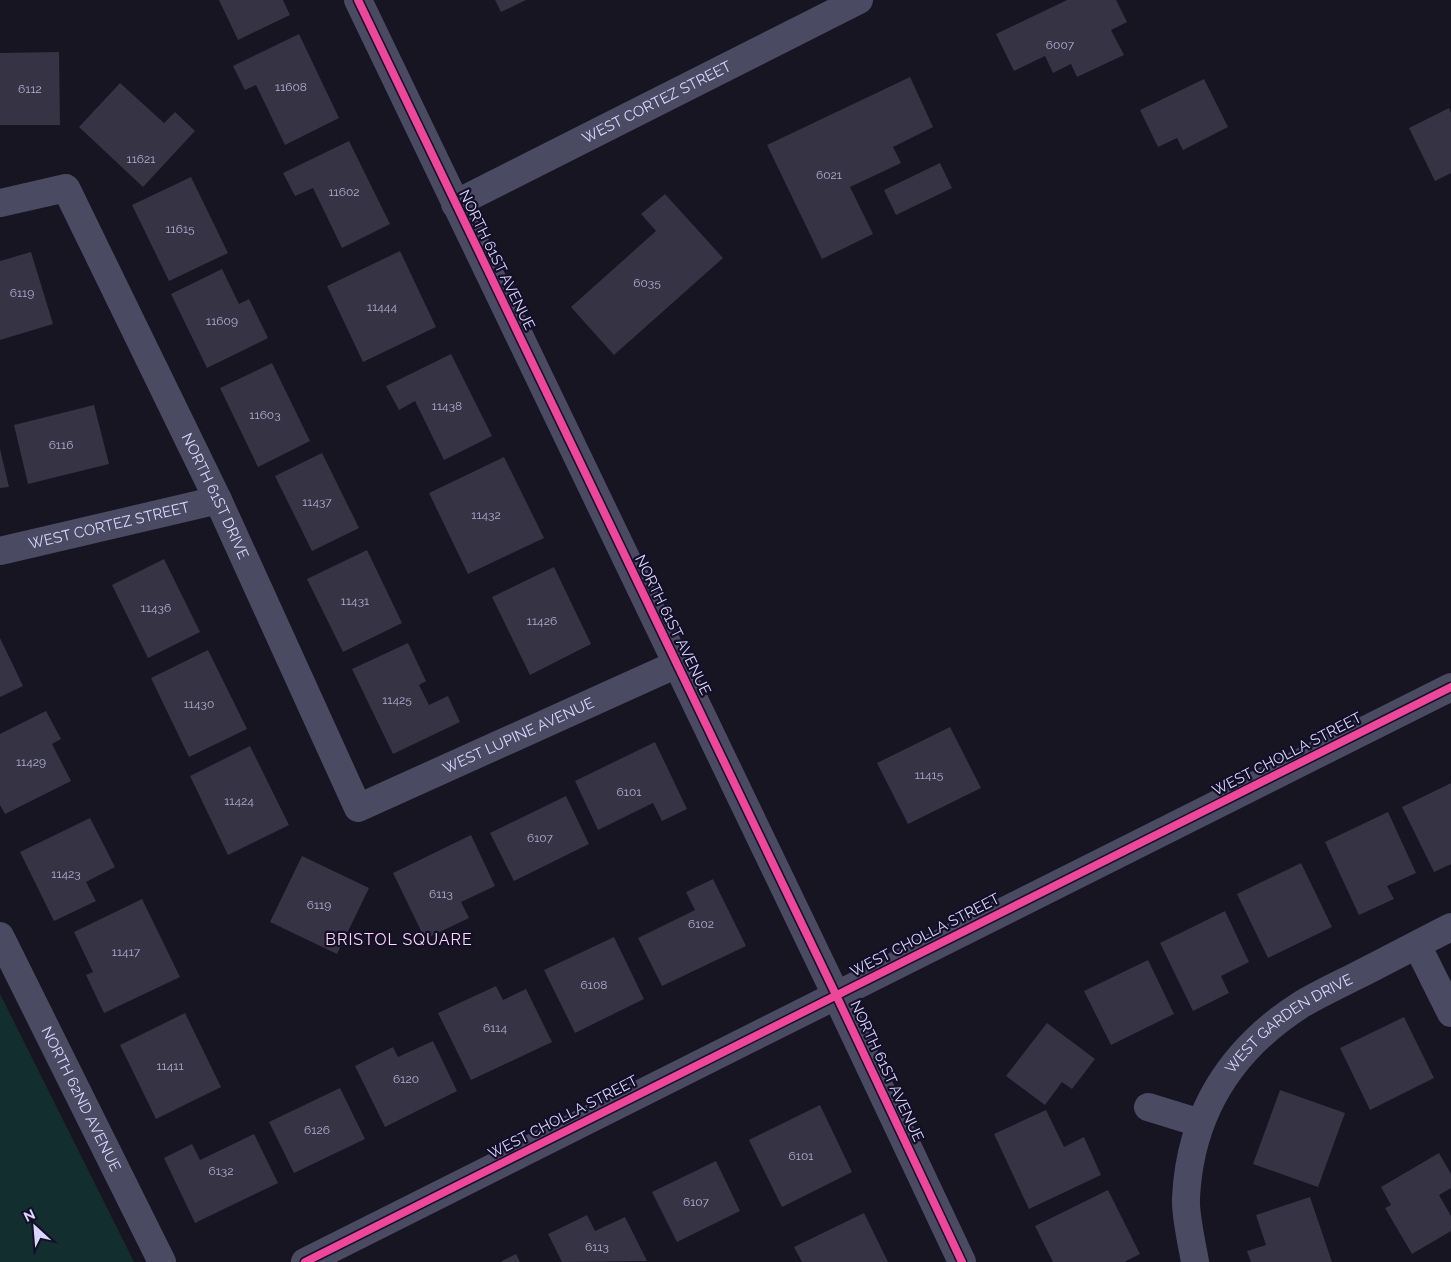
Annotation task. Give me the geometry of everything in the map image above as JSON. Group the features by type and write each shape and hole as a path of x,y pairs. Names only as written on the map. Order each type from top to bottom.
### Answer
{"street":[{"name":"NORTH 61ST AVENUE","path":"358,0 836,995 962,1262"},
{"name":"WEST CORTEZ STREET","path":"455,204 859,0"},
{"name":"NORTH 61ST DRIVE","path":"0,203 66,188 218,500 358,808"},
{"name":"WEST CORTEZ STREET","path":"0,551 218,500"},
{"name":"WEST LUPINE AVENUE","path":"358,808 677,664"},
{"name":"WEST CHOLLA STREET","path":"305,1262 1451,687"},
{"name":"WEST GARDEN DRIVE","path":"1194,1262 1185,1200 1191,1159 1200,1123 1214,1092 1231,1066 1267,1029 1302,1004 1451,927"},
{"name":"NORTH 62ND AVENUE","path":"0,936 162,1262"},
{"path":"1417,945 1451,1013"},
{"path":"1148,1106 1200,1123"}],"green space":[{"path":"0,994 134,1262 0,1262"}],"building":[{"path":"219,0 283,0 290,15 238,40"},
{"path":"495,0 526,0 501,12"},
{"path":"1067,0 1116,0 1127,22 1111,30 1124,55 1077,77 1071,64 1053,73 1045,56 1014,71 996,34"},
{"path":"299,34 339,118 285,145 256,85 245,90 233,66"},
{"path":"59,52 60,125 0,125 0,53"},
{"path":"910,77 933,127 893,147 901,163 850,187 873,234 822,259 767,145"},
{"path":"1204,79 1228,127 1183,150 1177,138 1158,147 1140,110"},
{"path":"120,83 164,123 175,112 195,131 143,187 79,127"},
{"path":"1449,108 1451,113 1451,173 1435,181 1409,128"},
{"path":"349,141 390,224 342,248 313,188 295,196 283,173"},
{"path":"940,163 952,188 896,215 884,190"},
{"path":"191,177 228,253 169,281 132,205"},
{"path":"665,194 723,258 614,355 571,307 656,231 641,214"},
{"path":"400,251 436,327 363,362 327,286"},
{"path":"31,252 53,324 0,340 0,261"},
{"path":"222,269 239,304 249,299 268,338 207,368 171,294"},
{"path":"451,354 492,436 444,460 415,401 399,410 386,386"},
{"path":"272,363 310,441 258,467 220,388"},
{"path":"94,405 109,464 28,484 14,425"},
{"path":"0,449 9,487 0,488"},
{"path":"322,453 359,528 312,551 275,476"},
{"path":"504,457 544,538 468,574 429,493"},
{"path":"367,550 402,623 343,652 307,579"},
{"path":"164,559 200,632 148,658 112,585"},
{"path":"554,567 591,644 530,675 492,597"},
{"path":"0,638 23,686 0,697"},
{"path":"408,643 426,681 419,685 429,705 448,696 460,722 393,754 352,669"},
{"path":"208,650 247,729 189,757 151,678"},
{"path":"46,711 61,739 52,744 71,781 5,814 0,805 0,734"},
{"path":"950,727 981,788 908,824 877,763"},
{"path":"655,742 687,809 662,821 653,803 598,830 575,781"},
{"path":"250,746 289,825 228,855 190,776"},
{"path":"1451,783 1451,864 1434,872 1402,807"},
{"path":"566,796 589,844 514,881 490,833"},
{"path":"1388,812 1416,873 1387,886 1394,899 1359,915 1325,842"},
{"path":"90,818 115,867 86,882 96,901 54,921 20,852"},
{"path":"471,835 495,886 461,902 469,918 425,939 393,873"},
{"path":"302,856 369,888 337,954 270,922"},
{"path":"1301,863 1332,927 1268,958 1237,894"},
{"path":"713,879 746,946 662,986 638,938 695,910 686,892"},
{"path":"142,899 180,977 104,1013 86,975 93,972 74,932"},
{"path":"1225,911 1249,962 1221,976 1229,993 1193,1011 1160,943"},
{"path":"614,937 644,999 575,1033 544,970"},
{"path":"1148,960 1174,1014 1111,1045 1084,991"},
{"path":"496,986 503,1000 526,989 552,1042 471,1080 438,1013"},
{"path":"185,1013 221,1087 156,1119 120,1045"},
{"path":"1404,1017 1434,1078 1370,1110 1340,1048"},
{"path":"1047,1023 1095,1059 1072,1089 1062,1082 1045,1105 1006,1076"},
{"path":"433,1041 457,1091 385,1127 355,1066 393,1047 398,1057"},
{"path":"340,1088 365,1139 294,1173 269,1122"},
{"path":"1280,1090 1345,1113 1318,1187 1253,1164"},
{"path":"820,1105 852,1172 782,1207 749,1140"},
{"path":"1046,1110 1064,1147 1084,1137 1101,1175 1029,1209 994,1134"},
{"path":"254,1134 278,1183 195,1223 164,1158 192,1144 200,1160"},
{"path":"1439,1153 1451,1174 1451,1188 1439,1195 1451,1216 1451,1231 1412,1254 1385,1208 1391,1205 1381,1187"},
{"path":"716,1161 740,1211 677,1242 652,1192"},
{"path":"1108,1190 1140,1254 1124,1262 1053,1262 1035,1226"},
{"path":"1310,1197 1332,1262 1251,1262 1247,1251 1266,1245 1256,1215"},
{"path":"864,1213 888,1262 802,1262 794,1247"},
{"path":"587,1215 595,1231 625,1217 647,1261 562,1262 548,1234"},
{"path":"516,1254 520,1262 500,1262"}],"cycle path":[{"path":"358,0 836,995 962,1262"},
{"path":"305,1262 1451,687"}],"district":[{"name":"BRISTOL SQUARE","path":"399,939"}]}
